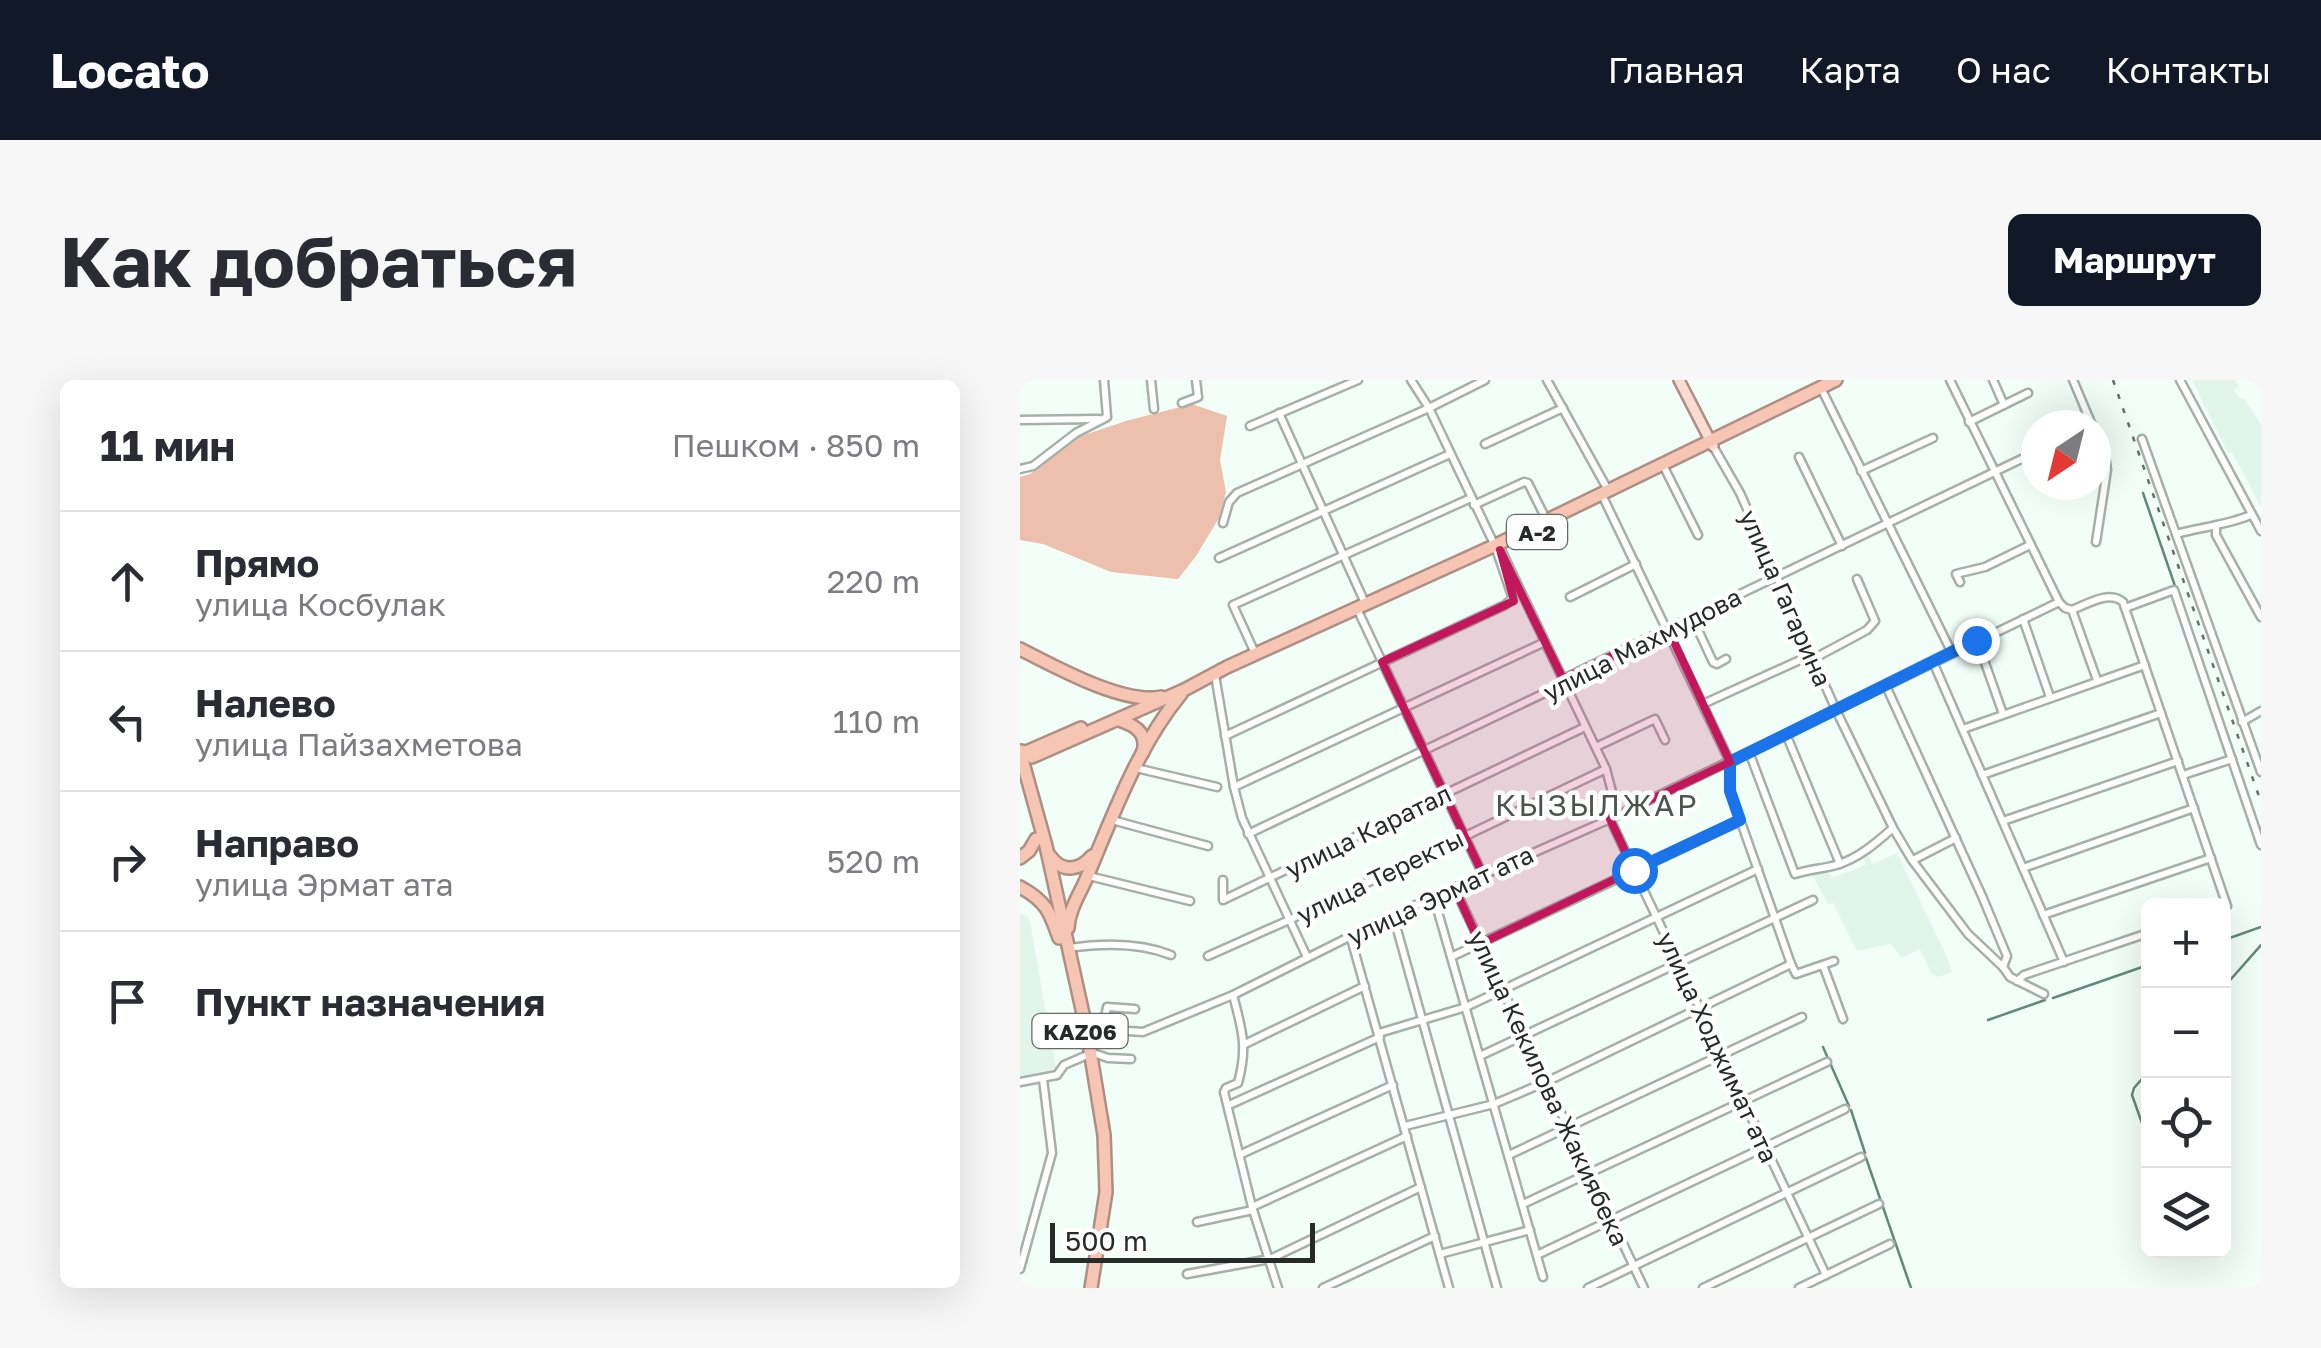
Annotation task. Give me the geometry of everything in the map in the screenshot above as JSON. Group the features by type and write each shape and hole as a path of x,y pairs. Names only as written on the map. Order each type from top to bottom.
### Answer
{"highway":[{"name":"A-2","path":"1134,714 1498,548 1836,380"},
{"name":"A-2","path":"1820,386 1846,380"},
{"name":"A-2","path":"1498,548 1546,520 1665,470 1712,443"},
{"name":"A-2","path":"1237,665 1362,609"},
{"path":"1020,649 1094,684 1133,696 1152,699 1184,690"},
{"path":"1065,943 1071,912 1111,820 1167,711 1184,690"},
{"path":"1025,761 1134,714 1139,703 1133,696"},
{"path":"1119,720 1142,734 1144,747 1138,765"},
{"name":"KАZ06","path":"1025,761 1036,838 1065,943 1088,1054"},
{"name":"KАZ06","path":"1025,761 1048,854 1096,1106 1102,1170 1089,1288"},
{"path":"1020,858 1036,838"},
{"path":"1048,854 1060,866 1074,868 1090,860 1098,849"},
{"name":"KАZ06","path":"1020,887 1045,905 1065,943"}],"main road":[{"name":"улица Гагарина","path":"1679,380 1712,443"}],"street":[{"path":"1104,380 1105,418"},
{"path":"1151,380 1154,409"},
{"path":"1182,403 1198,398 1196,380"},
{"path":"1250,426 1358,380"},
{"name":"улица Ходжимат ата","path":"1411,380 1429,408 1596,747 1606,770 1614,817 1634,870 1826,1275"},
{"path":"1223,524 1228,502 1237,493 1485,380"},
{"path":"1547,380 1606,495 1730,762 1730,791 1791,964 1796,974 1834,961"},
{"path":"1950,380 2060,602 2072,610 2111,596 2119,598 2126,608 2222,898"},
{"path":"1993,380 2004,405"},
{"path":"2074,380 2086,410"},
{"path":"2180,380 2261,531"},
{"path":"1820,386 1952,652"},
{"path":"1970,422 2028,393"},
{"path":"1485,444 1562,408"},
{"path":"1279,413 1343,554 1382,662 1483,874"},
{"path":"1020,420 1105,418"},
{"path":"1020,470 1033,466 1076,433 1105,418"},
{"path":"1861,470 1933,438"},
{"path":"2142,438 2261,772"},
{"name":"улица Гагарина","path":"1712,443 1740,494 1836,710 1912,860 1968,934 2010,978 2044,994"},
{"path":"1219,558 1450,454"},
{"path":"1799,457 1842,546"},
{"name":"улица Махмудова","path":"1248,834 1553,690 1563,680 2021,460"},
{"path":"1665,470 1698,534"},
{"path":"1256,654 1233,605 1343,554 1524,482 1534,493 1546,520"},
{"path":"2096,542 2102,500"},
{"path":"2176,534 2228,524 2251,515"},
{"path":"2216,526 2216,535 2261,617"},
{"path":"1960,582 1956,574 1985,567 2030,544"},
{"path":"1225,736 1509,603 1512,596 1498,548"},
{"path":"1570,597 1636,564"},
{"path":"1703,704 1867,630 1875,621 1857,579"},
{"path":"2126,608 2174,590 2261,845"},
{"name":"улица Эрмат ата","path":"1086,1032 1143,1032 1233,994 1454,887 1614,817 2060,602"},
{"path":"2072,610 2097,680"},
{"path":"1692,617 1713,662 1726,659"},
{"path":"2023,620 2050,697"},
{"path":"1976,640 2004,714"},
{"path":"1234,786 1545,642"},
{"path":"1933,662 2064,962"},
{"path":"1963,729 2145,665"},
{"path":"1219,673 1234,786 1248,834 1307,957"},
{"path":"1886,686 2007,956 2002,967"},
{"path":"2242,722 2261,711"},
{"path":"1982,775 2161,712"},
{"path":"1596,747 1654,720 1665,740"},
{"name":"улица Каратал","path":"1223,880 1224,900 1585,727"},
{"path":"1786,734 1840,864"},
{"path":"1749,752 1795,874 1816,866 1840,864 1894,828"},
{"path":"2182,775 2232,760"},
{"path":"2004,822 2178,761"},
{"path":"1138,765 1217,788"},
{"name":"улица Теректы","path":"1208,956 1606,770"},
{"path":"2023,868 2194,808"},
{"path":"1111,820 1208,846"},
{"path":"1451,957 1740,820"},
{"path":"1912,860 1956,838"},
{"path":"2043,915 2211,858"},
{"path":"1228,1105 1380,1035 1466,1007 1758,868"},
{"path":"1087,876 1190,901"},
{"name":"улица Кекилова Жакиябека","path":"1454,887 1644,1288"},
{"path":"1434,898 1543,1277"},
{"path":"1480,1056 1813,900"},
{"path":"1394,915 1497,1288"},
{"path":"2018,982 2024,975 2141,935"},
{"path":"1350,936 1449,1288"},
{"path":"1065,943 1118,944 1172,955"},
{"path":"1405,1126 1494,1104 1791,964"},
{"path":"1823,965 1843,1019"},
{"path":"1245,1044 1366,986"},
{"path":"1233,994 1245,1044 1244,1063 1238,1082 1224,1092 1278,1288"},
{"path":"1102,1030 1107,1006 1134,1009"},
{"path":"1509,1155 1802,1016"},
{"path":"1020,1082 1057,1075 1064,1066 1088,1054 1131,1058"},
{"path":"1523,1204 1827,1062"},
{"path":"1020,1269 1052,1153 1042,1080"},
{"path":"1239,1155 1393,1085"},
{"path":"1537,1256 1845,1110"},
{"path":"1197,1222 1253,1208 1407,1136"},
{"path":"1588,1288 1861,1157"},
{"path":"1188,1274 1270,1260 1421,1186"},
{"path":"1703,1288 1879,1204"},
{"path":"1440,1254 1530,1230"},
{"path":"1323,1288 1435,1236"},
{"path":"1799,1288 1890,1244"}],"highlighted area":[{"path":"1500,550 1563,679 1668,629 1730,762 1610,819 1634,870 1480,944 1454,887 1483,875 1382,662 1514,601"}],"shaded area":[{"path":"2192,380 2235,380 2239,386 2234,390 2261,424 2261,507 2232,452 2228,453"},
{"path":"1192,404 1227,416 1220,460 1226,492 1219,518 1178,579 1111,572 1043,544 1020,540 1020,477 1030,474 1078,437"},
{"path":"1867,853 1872,864 1897,853 1952,972 1939,977 1932,974 1920,949 1902,958 1891,944 1857,951 1833,903 1828,904 1811,873 1827,870 1832,878 1866,865 1862,855"},
{"path":"1020,913 1029,917 1056,1068 1020,1078"}],"waterway":[{"path":"2143,493 2175,586"},
{"path":"2231,938 2261,927"},
{"path":"2231,979 2261,945"},
{"path":"2053,998 2141,967"},
{"path":"1988,1020 2045,1000"},
{"path":"1823,1047 1849,1106"},
{"path":"2141,1080 2132,1095 2141,1120"},
{"path":"1851,1110 1865,1153"},
{"path":"1866,1158 1911,1288"}],"railway":[{"path":"2113,380 2261,802"}],"district":[{"name":"КЫЗЫЛЖАР","path":"1597,805"}],"route":[{"path":"1634,870 1740,820 1730,791 1730,762 1976,640"}]}
